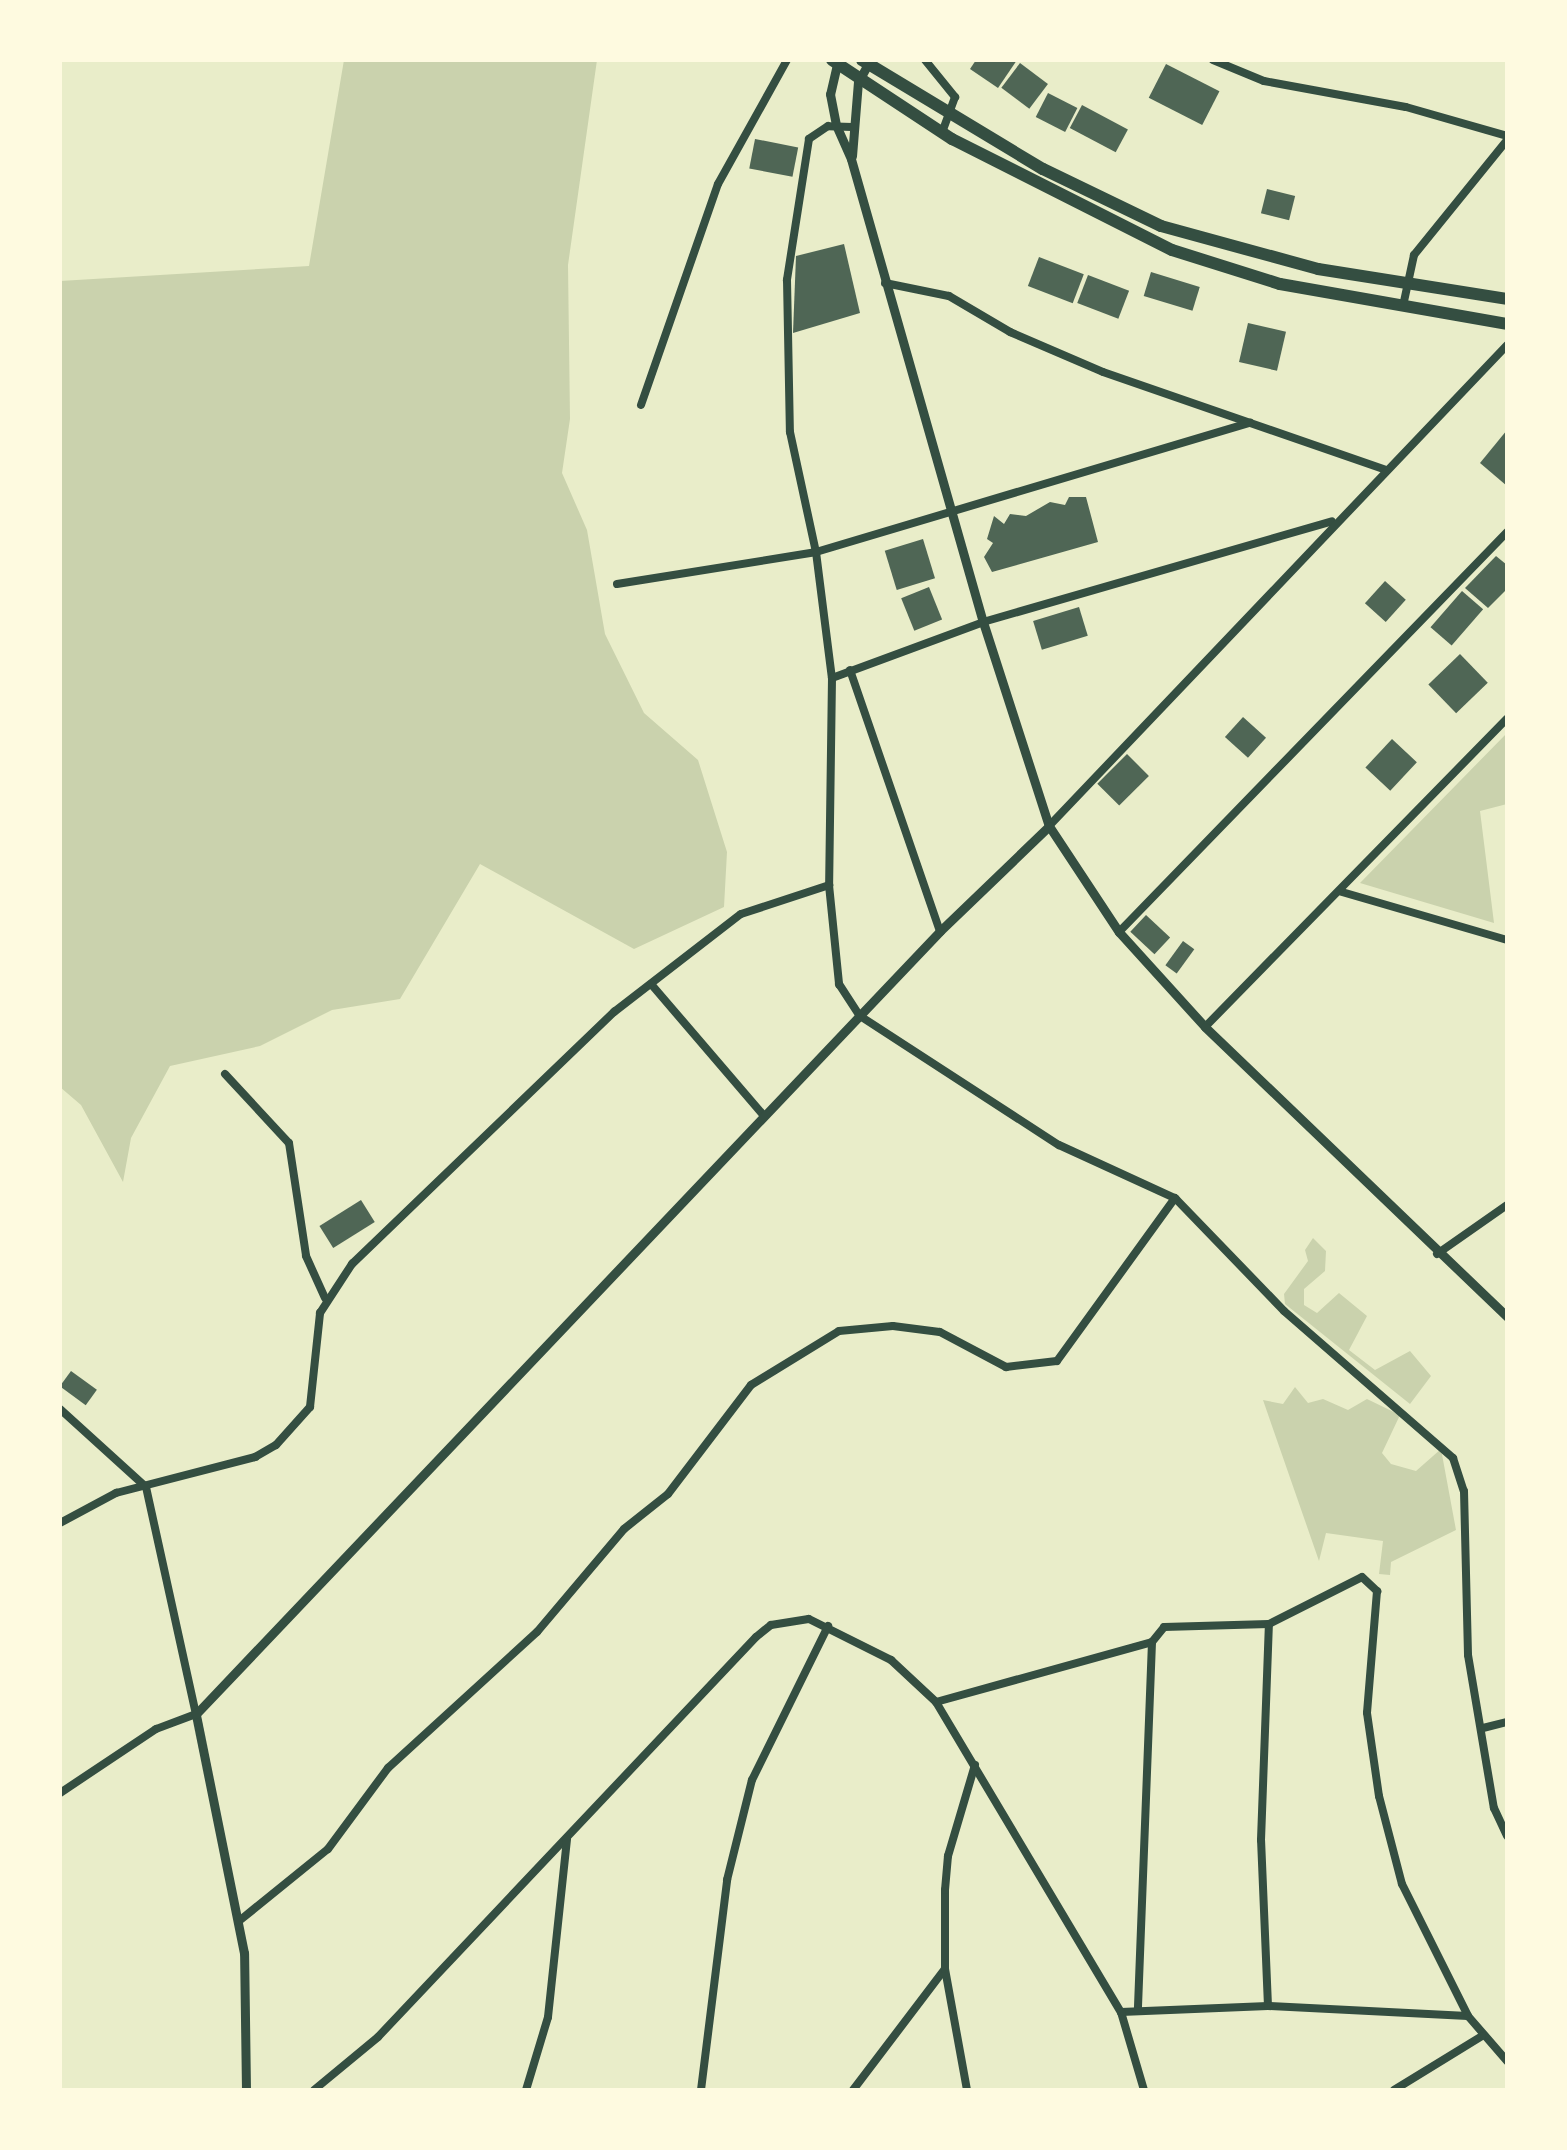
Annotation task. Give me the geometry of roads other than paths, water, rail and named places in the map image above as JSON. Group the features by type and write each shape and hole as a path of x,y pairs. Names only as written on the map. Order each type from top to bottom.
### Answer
{"highway":[{"path":"835,61 858,82 942,133 1172,250 1280,284 1507,324"},
{"path":"865,62 952,117 1161,226 1219,246 1507,299"}],"street":[{"path":"641,405 718,184 787,60"},
{"path":"924,60 952,90 952,117 942,133"},
{"path":"1212,60 1264,81 1406,107 1507,138 1424,240 1407,283 1403,306"},
{"path":"835,61 830,94 836,125 852,159 983,622 1049,826 1119,932 1205,1026 1507,1318"},
{"path":"852,159 858,82 865,62"},
{"path":"852,128 836,125 810,139 787,280 788,418 816,552 832,678 830,885 839,984 860,1016 1059,1146 1175,1198 1284,1311 1454,1458 1462,1474 1468,1655 1494,1808 1507,1836"},
{"path":"885,284 949,296 1010,332 1250,424 1386,470"},
{"path":"60,1793 156,1729 196,1714 940,930 1049,826 1336,520 1507,345"},
{"path":"617,584 816,552 1250,424"},
{"path":"832,678 983,622 1336,520"},
{"path":"1119,932 1507,532"},
{"path":"850,670 940,930"},
{"path":"1205,1026 1342,892 1507,718"},
{"path":"325,1298 389,1228 651,984 741,914 830,885"},
{"path":"1342,892 1507,940"},
{"path":"651,984 764,1116"},
{"path":"60,1523 116,1493 255,1458 297,1425 315,1388 325,1298 306,1256 289,1143 225,1074"},
{"path":"238,1922 328,1850 388,1768 536,1632 624,1529 668,1494 751,1384 828,1336 893,1326 940,1332 1006,1367 1057,1361 1175,1198"},
{"path":"1437,1254 1507,1205"},
{"path":"60,1409 146,1487 238,1922 248,1996 246,2090"},
{"path":"936,1702 1152,1642 1164,1627 1270,1624 1362,1577 1377,1592 1367,1713 1380,1796 1402,1884 1468,2016 1507,2061"},
{"path":"314,2090 378,2037 497,1904 567,1839 771,1625 808,1619 891,1660 936,1702 1121,2012 1144,2090"},
{"path":"1268,2006 1261,1840 1270,1624"},
{"path":"700,2090 726,1880 752,1780 828,1626"},
{"path":"1138,2011 1152,1642"},
{"path":"1483,1728 1507,1722"},
{"path":"967,2090 945,1969 948,1856 975,1765"},
{"path":"526,2090 548,2017 567,1839"},
{"path":"853,2090 945,1969"},
{"path":"1121,2012 1268,2006 1468,2016"},
{"path":"1394,2090 1482,2036"}]}
